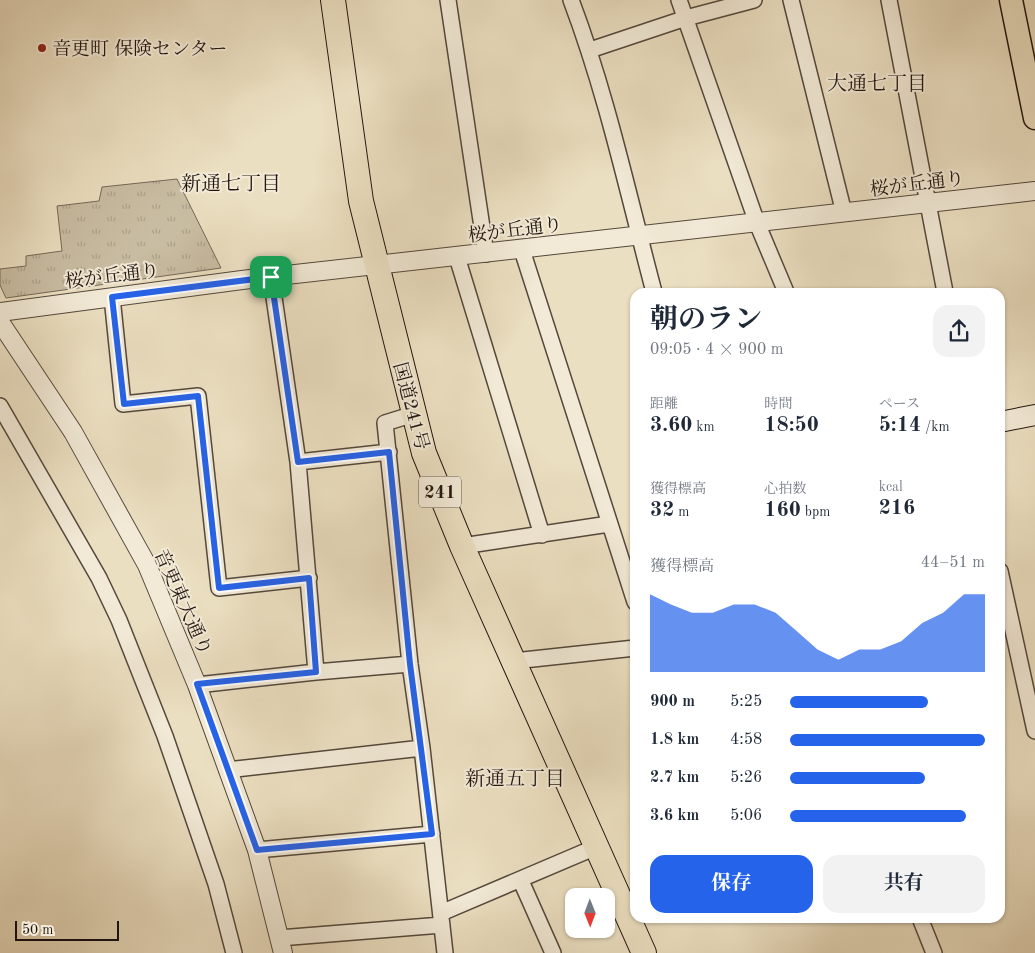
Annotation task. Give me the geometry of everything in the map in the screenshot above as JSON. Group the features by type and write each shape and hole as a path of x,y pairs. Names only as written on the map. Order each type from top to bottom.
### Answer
{"highway":[{"name":"国道241号","path":"333,0 361,201 424,453 462,546 630,922"},
{"name":"国道241号","path":"630,923 644,953"}],"main road":[{"path":"1011,0 1035,118"},
{"path":"1005,421 1035,414"}],"street":[{"path":"448,0 486,254"},
{"path":"571,0 590,50 621,158 653,288"},
{"path":"679,0 757,222 784,288"},
{"path":"590,50 686,18 754,0"},
{"path":"791,0 844,213"},
{"path":"889,0 944,288"},
{"name":"桜が丘通り","path":"0,312 271,277 1035,191"},
{"path":"522,250 630,586"},
{"path":"457,257 542,534"},
{"path":"271,277 298,462 316,672"},
{"path":"112,297 124,404 198,396 219,588 309,578"},
{"name":"音更東大通り","path":"0,322 73,432 138,550 197,684 257,850 281,946"},
{"path":"0,406 99,578 119,620 165,736 216,884 234,953"},
{"path":"414,414 386,423 410,664 422,748 445,953"},
{"path":"298,462 389,452"},
{"path":"462,546 610,524"},
{"path":"1005,591 1032,705 1035,731"},
{"path":"514,661 630,649"},
{"path":"197,684 410,664"},
{"path":"227,770 422,748"},
{"path":"257,850 432,834"},
{"path":"281,946 442,919 596,847"},
{"path":"521,881 553,953"},
{"path":"922,923 934,953"}],"green space":[{"path":"177,179 221,268 6,298 0,285 0,269 26,266 26,256 62,251 57,206 99,201 102,187"}],"place":[{"name":"音更町 保険センター","path":"42,48"}],"district":[{"name":"大通七丁目","path":"877,83"},
{"name":"新通七丁目","path":"231,183"},
{"name":"新通五丁目","path":"515,778"}],"route":[{"path":"271,277 298,462 389,452 410,664 432,834 257,850 197,684 316,672 309,578 219,588 198,396 124,404 112,297 271,277"}]}
